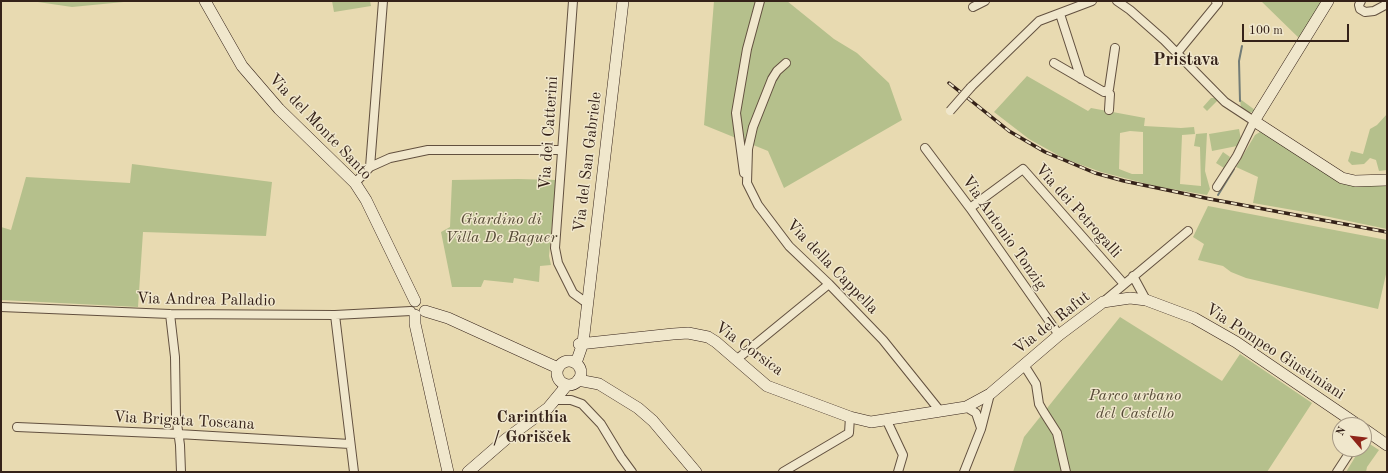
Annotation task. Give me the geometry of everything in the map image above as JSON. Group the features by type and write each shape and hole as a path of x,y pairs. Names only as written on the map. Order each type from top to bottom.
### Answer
{"main road":[{"name":"Via del Monte Santo","path":"205,1 242,66 279,110 355,183 366,200 416,310 415,324 448,472"},
{"name":"Via del San Gabriele","path":"574,363 581,343 588,304 623,1"},
{"path":"1328,1 1254,121 1342,178 1355,181 1387,180"},
{"name":"Via Pompeo Giustiniani","path":"1103,302 1130,298 1146,300 1194,318 1236,342 1346,417"},
{"name":"Via del Rafut","path":"871,422 966,407 990,394 1059,335 1103,302"},
{"path":"416,310 448,318 558,368"},
{"name":"Via Corsica","path":"581,343 673,334 698,334 708,337 716,342 767,386 850,417 871,422"},
{"path":"562,363 574,363 580,369 578,380 573,384 567,385 561,382 558,378 558,368 562,363"},
{"path":"578,380 599,384 638,408 653,421 696,472"},
{"path":"468,472 557,400 567,385"},
{"path":"1372,435 1387,445"}],"street":[{"path":"370,167 383,1"},
{"name":"Via dei Catterini","path":"573,1 555,248 558,263 573,293 588,304"},
{"path":"747,183 742,168 736,113 747,49 760,1"},
{"path":"973,7 985,1"},
{"path":"950,111 971,87 1039,21 1092,1"},
{"path":"1117,1 1130,10 1177,53 1225,102 1254,121 1238,156 1217,187"},
{"path":"1177,53 1218,3 1216,1"},
{"path":"1361,1 1359,5 1360,9 1366,12 1374,11 1387,4"},
{"path":"1060,14 1081,79"},
{"path":"1106,91 1109,89 1115,48"},
{"name":"Via della Cappella","path":"786,63 777,71 772,79 753,127 748,149 747,183 758,205 789,246 829,284 883,340 940,411"},
{"path":"1054,63 1110,94 1109,110"},
{"name":"Via Antonio Tonzig","path":"925,148 970,208 1059,335"},
{"path":"355,183 370,167 390,158 428,150 562,150"},
{"name":"Via dei Petrogalli","path":"970,208 1023,169 1124,284"},
{"name":"Via del Rafut","path":"1103,302 1188,231"},
{"path":"1133,276 1146,300"},
{"path":"736,360 829,284"},
{"name":"Via Andrea Palladio","path":"1,307 170,314 335,315 416,310"},
{"path":"170,314 175,357 176,416 181,472"},
{"path":"335,315 354,472"},
{"path":"1024,364 1036,384 1039,404 1057,433 1066,472"},
{"path":"964,472 981,429 990,394"},
{"path":"557,400 571,400 582,404 601,424 632,472"},
{"path":"966,407 976,413 981,429"},
{"path":"783,472 793,469 849,433 850,417"},
{"path":"886,419 903,455 898,472"},
{"name":"Via Brigata Toscana","path":"17,427 178,434 350,444"},
{"path":"1338,472 1347,457"}],"green space":[{"path":"31,1 134,1 72,7"},
{"path":"332,1 370,1 371,6 334,12"},
{"path":"714,1 787,1 834,39 857,53 889,83 902,120 784,188 768,151 704,125"},
{"path":"1261,1 1323,1 1302,41"},
{"path":"1027,76 1088,111 1091,108 1145,118 1144,126 1181,128 1194,127 1195,134 1182,135 1180,184 1201,186 1200,147 1194,146 1196,134 1207,133 1205,171 1210,189 1207,195 1159,187 1101,172 1065,159 1029,139 994,112","holes":["1130,131 1143,132 1143,174 1132,174 1119,169 1120,133"]},
{"path":"1211,98 1218,100 1207,111 1203,107"},
{"path":"1240,99 1255,110 1247,113 1241,109"},
{"path":"1387,114 1387,170 1379,171 1376,160 1370,158 1364,164 1352,165 1348,161 1351,151 1363,154 1370,129 1377,125"},
{"path":"1239,129 1242,145 1212,151 1209,134"},
{"path":"1263,132 1315,167 1387,183 1387,229 1253,203 1258,177 1236,167 1255,135"},
{"path":"1223,152 1230,157 1224,168 1216,163"},
{"path":"132,164 272,182 266,236 143,232 138,307 1,300 1,227 11,230 26,177 130,183"},
{"name":"Giardino di Villa De Baguer","path":"452,180 556,180 549,256 551,265 540,266 539,282 514,278 513,283 484,280 481,287 452,287 441,232 450,227"},
{"path":"1208,206 1387,240 1387,270 1378,309 1246,278 1231,272 1223,266 1198,260 1204,244 1193,237"},
{"name":"Parco urbano del Castello","path":"1120,317 1222,381 1240,354 1312,403 1267,472 1013,472 1024,437"},
{"path":"1372,446 1379,450 1367,467 1366,472 1346,472 1355,457 1372,457"}],"waterway":[{"path":"1240,101 1239,61 1242,46"},
{"path":"1218,195 1234,169"}],"railway":[{"path":"949,83 1009,131 1045,152 1095,173 1124,181 1210,199 1387,232"}],"district":[{"name":"Pristava","path":"1186,60"},
{"name":"Carinthia / Gorišček","path":"532,428"}]}
